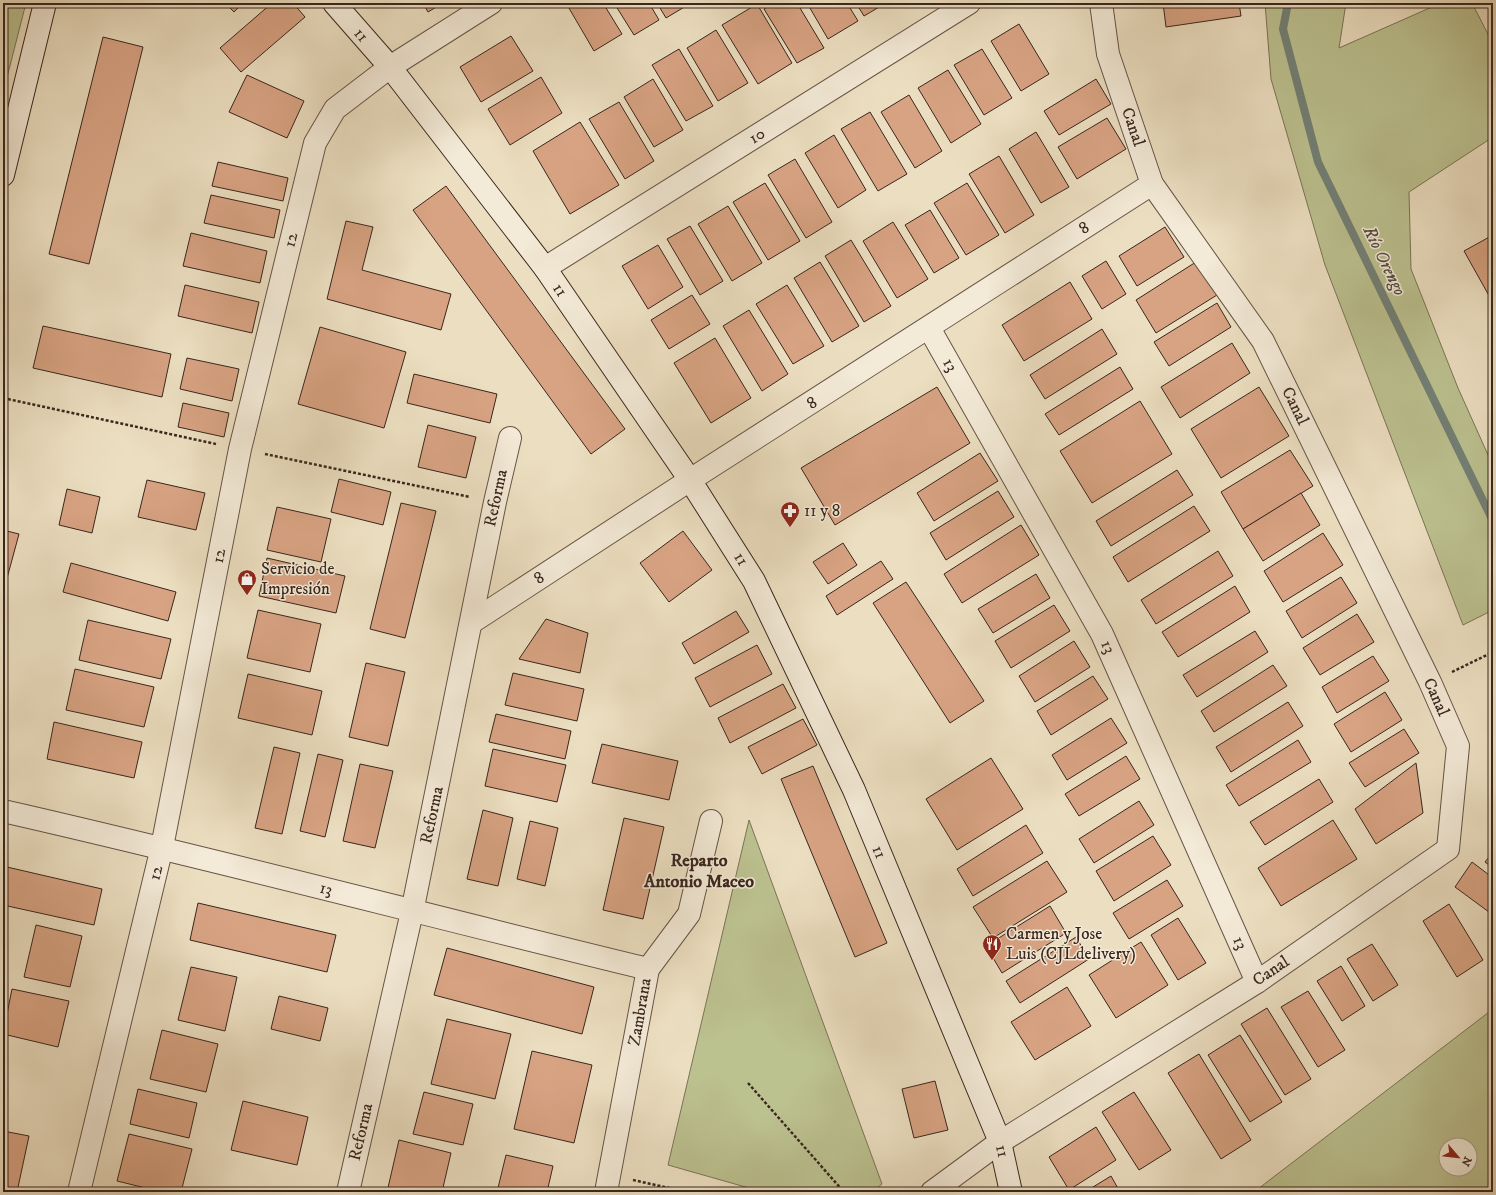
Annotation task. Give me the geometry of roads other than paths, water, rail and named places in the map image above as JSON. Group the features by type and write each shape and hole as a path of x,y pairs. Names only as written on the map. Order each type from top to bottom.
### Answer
{"street":[{"path":"3,175 45,3"},
{"name":"11","path":"334,3 390,68 545,268 690,480 754,581 854,790 1000,1142 1011,1192"},
{"name":"12","path":"79,1192 162,847 240,449 315,143 335,109 390,68 491,3"},
{"name":"10","path":"545,268 969,3"},
{"name":"Canal","path":"932,1192 1000,1142 1257,982 1448,848 1458,746 1430,682 1263,340 1152,184 1108,54 1101,3"},
{"name":"8","path":"472,622 690,480 1152,184"},
{"name":"13","path":"929,328 1102,634 1257,982"},
{"name":"Reforma","path":"348,1192 412,912 472,622 495,502 510,438"},
{"name":"13","path":"3,810 162,847 412,912 648,969"},
{"name":"Zambrana","path":"608,1183 648,969 688,914 711,821"}],"waterway":[{"name":"Río Orengo","path":"1288,3 1283,29 1318,162 1493,521"}],"place":[{"name":"11 y 8","path":"790,528"},
{"name":"Servicio de Impresión","path":"247,596"},
{"name":"Carmen y Jose Luis (CJLdelivery)","path":"992,961"}],"district":[{"name":"Reparto Antonio Maceo","path":"699,871"}]}
